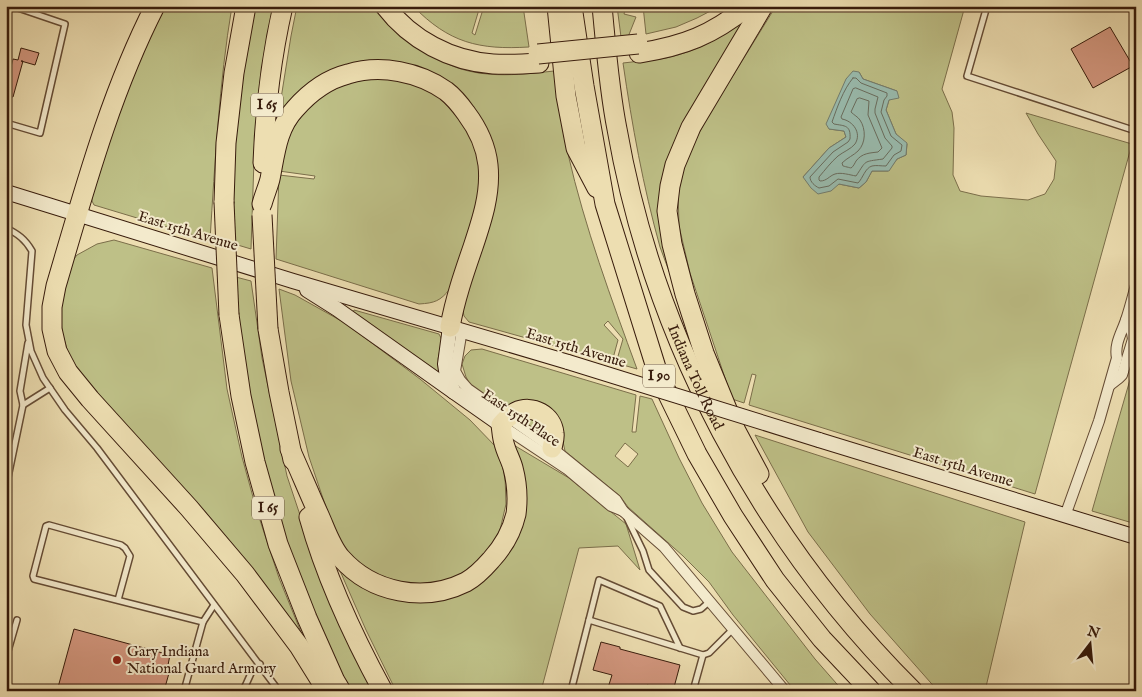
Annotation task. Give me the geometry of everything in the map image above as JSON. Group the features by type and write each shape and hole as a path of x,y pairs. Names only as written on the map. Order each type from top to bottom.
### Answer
{"highway":[{"path":"155,6 124,73 56,286 52,307 52,329 57,351 68,372 90,399 189,508 245,574 293,638 327,691"},
{"name":"I 65","path":"246,6 232,91 226,143 224,202 229,315 241,396 255,462 278,544 307,618 341,691"},
{"name":"I 65","path":"284,6 267,103 264,143 262,209 268,329 290,448 319,550 348,622 383,691"},
{"path":"385,6 404,27 431,46 472,61 516,65 539,59 639,48 670,47 692,41 724,24 748,6"},
{"path":"397,6 418,26 435,37 473,52 494,56 539,59"},
{"path":"557,6 566,96 576,148 605,204"},
{"name":"Indiana Toll Road","path":"572,6 605,204 658,374 697,454 733,516 775,580 822,639 871,691"},
{"name":"Indiana Toll Road","path":"602,6 617,129 635,211 668,312 693,374 732,452 782,534 838,607 913,691"},
{"path":"639,48 690,31 710,22 733,6"},
{"path":"763,6 691,127 675,166 667,210 672,244 685,294 704,353 736,431 768,491 782,534"},
{"path":"262,209 270,180 273,158 284,125 306,97 327,83 347,74 361,71 389,70 429,81 447,92 474,124 483,142 488,164 486,205 454,304 456,328"},
{"path":"290,448 327,533 340,557 354,571 372,583 392,590 418,594 445,590 467,581 484,568 498,553 509,534 516,513 517,488 513,468 504,444 504,421 521,410 528,409 543,414 548,419 554,433 552,448"}],"street":[{"name":"East 15th Avenue","path":"6,192 293,281 568,362 1136,537"},
{"name":"East 15th Place","path":"293,281 337,309 454,392 504,421"},
{"path":"1065,516 1089,451 1110,385 1117,358 1116,348 1120,332 1128,323 1136,285"},
{"path":"1110,385 1122,375 1133,339 1128,323"},
{"path":"454,392 446,377 445,364 456,328"},
{"name":"East 15th Place","path":"456,328 455,372 468,389 504,421 567,469 611,506 623,511"},
{"name":"East 15th Place","path":"552,448 616,500 623,511 664,547 785,691"}],"lane":[{"path":"6,123 40,133 65,24 12,6"},
{"path":"987,6 966,76 1136,131"},
{"path":"6,228 20,235 32,251 26,325 31,351 43,378 65,410 97,448 279,691"},
{"path":"6,486 23,405 20,391 28,340"},
{"path":"23,405 50,388"},
{"path":"623,511 643,551 649,570 683,607 693,610 701,609 710,601"},
{"path":"118,600 130,556 125,548 121,545 49,525 46,526 33,576 34,579 203,622"},
{"path":"571,691 599,580 660,606 680,648"},
{"path":"184,691 203,622 214,605"},
{"path":"6,658 17,620"},
{"path":"589,620 703,654 709,653 734,629"},
{"path":"693,691 703,654"},
{"path":"243,691 252,671 260,664"}],"green space":[{"path":"164,6 232,6 221,94 210,240 94,205 92,201 91,192 121,100"},
{"path":"254,6 276,6 254,160 251,249 231,243 235,133"},
{"path":"297,6 374,6 386,22 402,35 442,61 469,71 483,74 512,75 554,71 566,144 582,209 637,369 616,363 623,339 608,321 604,325 618,340 612,362 469,322 464,316 462,306 492,211 469,105 378,63 283,113 279,111"},
{"path":"413,6 480,6 472,33 475,35 484,6 523,6 529,47 495,47 466,41 452,36 439,28 426,19"},
{"path":"617,6 626,6 624,14 636,17 628,37 621,37"},
{"path":"643,6 681,6 683,11 686,9 685,6 720,6 676,27 646,34"},
{"path":"776,6 965,6 942,89 952,112 954,128 953,175 960,191 981,196 1028,200 1045,194 1054,179 1056,161 1026,113 1132,144 1035,494 749,405 756,375 752,374 744,403 732,399 690,273 679,226 678,189 688,154 708,116","holes":["859,72 863,79 897,91 889,100 886,110 896,134 907,144 906,155 897,159 888,171 872,171 866,182 859,188 803,177 829,148 846,137 844,131 829,129"]},
{"path":"749,16 675,147 676,290 660,247 648,201 623,63 661,59 689,51 720,37"},
{"path":"367,79 393,79 415,83 438,96 454,113 470,135 478,158 482,179 478,201 450,289 440,299 433,302 419,304 276,259 279,175 314,179 315,176 279,171 288,136 304,112 324,94 346,84"},
{"path":"114,240 212,268 227,389 242,457 256,508 279,578 307,647 83,380 71,363 62,332 60,305 70,264 77,255 97,244"},
{"path":"232,276 251,281 262,358 287,476 319,572 374,691 351,691 336,666 279,525 253,415"},
{"path":"279,289 295,295 345,323 420,379 470,420 497,448 505,476 506,504 500,530 490,549 475,564 457,576 438,583 415,586 379,576 361,564 342,547 332,525 309,457 291,381"},
{"path":"354,310 439,334 442,340 438,359 440,371 437,374 352,314"},
{"path":"482,349 636,395 632,432 636,432 640,396 652,399 702,503 732,552 815,659 843,691 795,691 733,615 709,582 628,507 620,496 565,451 560,428 506,410 471,386 462,364 465,356 471,350","holes":["625,443 638,454 628,467 615,456"]},
{"path":"1136,359 1136,524 1092,511"},
{"path":"518,418 540,419 548,440"},
{"path":"755,435 1025,522 985,691 938,691 870,614 808,532"},
{"path":"512,444 569,478 626,524 640,570 618,546 579,548 541,691 396,691 366,630 337,564 362,585 472,589 492,573 509,552 519,529"}],"water":[{"path":"853,71 859,72 863,79 897,91 899,98 889,100 886,110 896,134 907,143 906,155 897,159 889,171 872,171 866,182 859,188 839,184 831,191 818,194 803,177 829,148 846,137 844,131 829,129 826,124 846,79"}],"building":[{"path":"1110,27 1133,66 1093,88 1071,49"},
{"path":"21,48 39,53 35,65 23,62 13,97 6,96 6,65 11,67 13,59 18,60"},
{"name":"Gary Indiana National Guard Armory","path":"74,629 170,655 168,665 171,666 164,691 57,691"},
{"path":"601,642 680,665 673,691 647,685 645,691 607,691 612,675 593,670"}],"place":[{"name":"Gary Indiana National Guard Armory","path":"117,660"}]}
